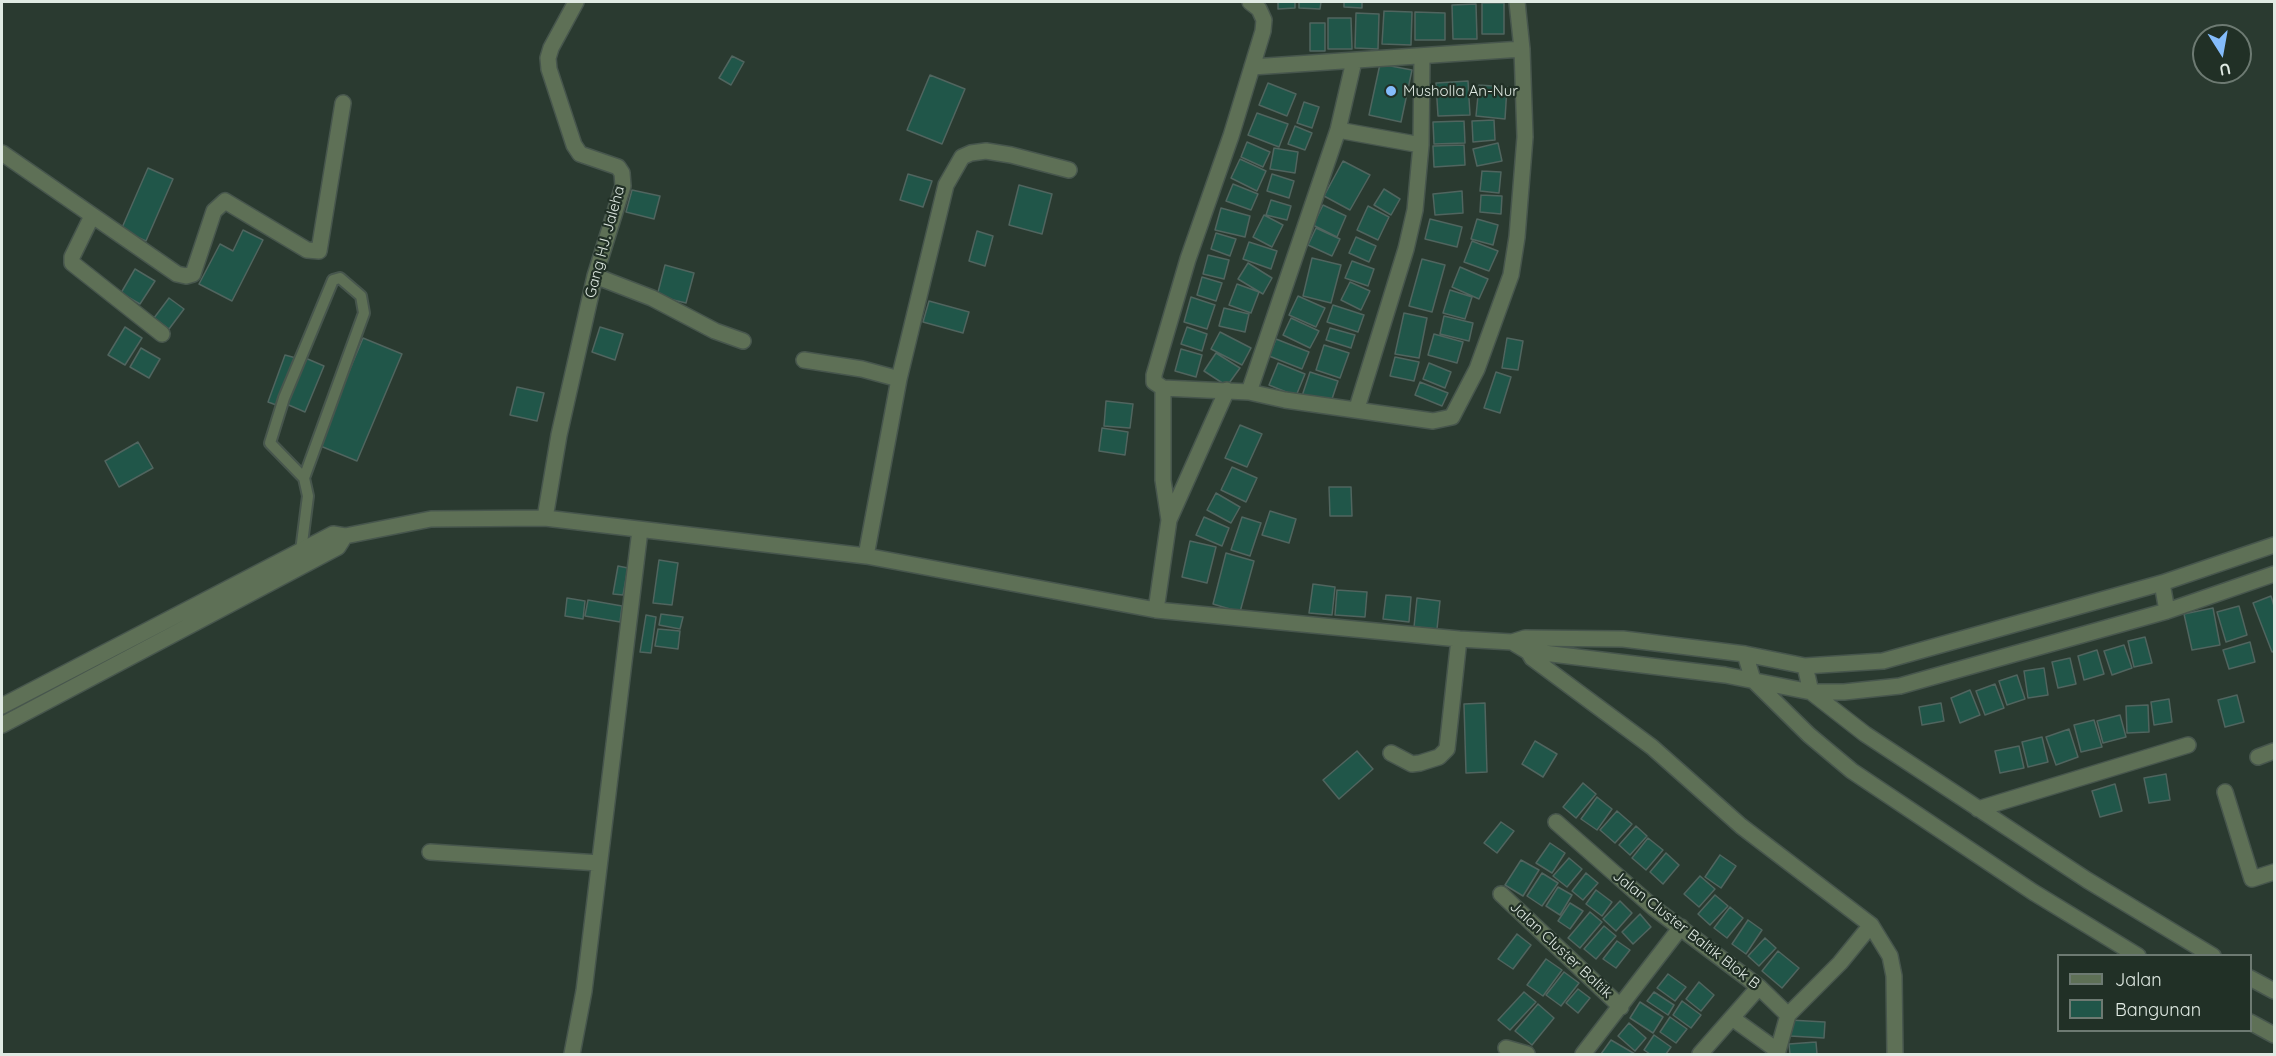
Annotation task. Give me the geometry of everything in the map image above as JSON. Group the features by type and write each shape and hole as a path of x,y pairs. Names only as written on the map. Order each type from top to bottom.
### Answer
{"street":[{"name":"Gang HJ. Jaleha","path":"546,518 559,435 595,276 623,186 622,173 618,167 580,153 574,146 549,69 548,58 551,48 576,2"},
{"path":"1250,2 1259,9 1264,20 1252,68 1188,259 1154,375 1154,382 1163,388 1249,392 1433,421 1452,417 1477,369 1511,274 1517,237 1526,137 1522,48 1516,2"},
{"path":"1252,68 1522,48"},
{"path":"1357,408 1406,249 1415,210 1421,145 1422,56"},
{"path":"1249,392 1338,130 1354,61"},
{"path":"2,153 177,274 186,276 193,274 214,211 225,201 307,250 319,251 343,103"},
{"path":"1338,130 1421,145"},
{"path":"866,556 899,379 946,185 962,157 986,151 1069,170"},
{"path":"92,216 72,257 72,263 162,334"},
{"path":"595,276 652,298 715,331 743,341"},
{"path":"804,360 862,369 899,379"},
{"path":"1163,388 1163,480 1169,520"},
{"path":"1156,610 1169,520 1227,390"},
{"path":"2,706 304,557 338,547 345,536 431,519 546,518 866,556 1156,610 1521,643 1753,680 1811,692 1844,692 1900,686 2167,611 2274,574"},
{"path":"572,1054 584,991 640,530"},
{"path":"1521,643 1623,639 1745,654 1804,666 1883,661 2162,582 2274,545"},
{"path":"2,725 304,557"},
{"path":"2162,582 2167,611"},
{"path":"1391,753 1412,764 1439,757 1447,749 1459,639"},
{"path":"1521,643 1532,658 1652,747 1741,826 1871,925 1883,940 1892,966 1896,1016 1895,1054"},
{"path":"1745,654 1753,680 1809,735 1852,771 2033,892 2135,954"},
{"path":"1804,666 1811,692 1865,734 1978,809 2209,954"},
{"path":"1978,809 2188,745"},
{"path":"2258,757 2274,751"},
{"path":"2225,792 2252,879 2274,872"},
{"name":"Jalan Cluster Baltik Blok B","path":"1556,822 1654,908 1759,987 1788,1015"},
{"path":"430,852 599,863"},
{"name":"Jalan Cluster Baltik","path":"1501,894 1621,1007"},
{"path":"1732,1018 1778,1053 1788,1015 1848,954 1871,925"},
{"name":"Jalan Cluster Baltik","path":"1583,1054 1682,927"},
{"path":"2252,979 2274,991"},
{"path":"1700,1054 1759,987"},
{"path":"2252,1023 2274,1035"},
{"path":"1506,1048 1527,1054"}],"lane":[{"path":"304,478 364,313 361,296 340,278 333,280 284,398 270,443 304,478 308,496 304,557"}],"building":[{"path":"1278,2 1295,2 1295,8 1278,9"},
{"path":"1299,2 1321,2 1320,9 1299,8"},
{"path":"1344,2 1362,2 1362,8 1344,7"},
{"path":"1482,3 1504,3 1504,34 1482,34"},
{"path":"1476,4 1477,39 1453,39 1452,5"},
{"path":"1384,11 1412,12 1411,45 1382,44"},
{"path":"1415,12 1445,13 1445,40 1415,40"},
{"path":"1356,13 1379,14 1378,49 1355,48"},
{"path":"1328,18 1351,18 1352,49 1328,49"},
{"path":"1310,23 1325,23 1325,51 1310,51"},
{"path":"732,56 744,62 731,85 719,78"},
{"path":"1380,64 1412,70 1401,122 1369,115"},
{"path":"930,75 965,89 942,144 907,130"},
{"path":"1468,81 1470,115 1438,116 1436,83"},
{"path":"1268,83 1296,94 1287,116 1259,105"},
{"path":"1479,85 1507,87 1505,119 1476,116"},
{"path":"1304,102 1319,107 1312,128 1297,123"},
{"path":"1257,113 1288,124 1279,147 1248,135"},
{"path":"1494,120 1495,140 1473,142 1472,121"},
{"path":"1464,121 1465,143 1434,144 1433,122"},
{"path":"1295,126 1312,133 1305,150 1288,144"},
{"path":"1247,142 1270,152 1263,167 1241,157"},
{"path":"1498,143 1502,161 1477,166 1473,149"},
{"path":"1464,145 1465,165 1434,167 1433,146"},
{"path":"1274,148 1298,152 1295,173 1270,169"},
{"path":"1240,159 1266,171 1257,191 1231,178"},
{"path":"1343,161 1370,175 1350,210 1324,196"},
{"path":"148,168 173,179 146,241 121,230"},
{"path":"1482,171 1501,172 1499,193 1480,191"},
{"path":"908,174 932,181 923,207 900,200"},
{"path":"1272,174 1294,181 1289,198 1267,191"},
{"path":"1233,184 1258,194 1251,210 1226,201"},
{"path":"1019,185 1052,194 1042,234 1009,225"},
{"path":"1384,189 1400,199 1391,215 1374,205"},
{"path":"632,190 660,196 654,219 626,212"},
{"path":"1462,191 1463,213 1435,215 1433,194"},
{"path":"1481,195 1502,196 1501,214 1480,212"},
{"path":"1271,200 1291,206 1287,220 1266,215"},
{"path":"1323,205 1346,216 1337,237 1313,225"},
{"path":"1368,206 1389,217 1378,240 1357,230"},
{"path":"1221,208 1250,216 1245,237 1215,230"},
{"path":"1264,215 1283,225 1272,247 1253,237"},
{"path":"1430,219 1462,227 1457,247 1425,239"},
{"path":"1477,219 1498,225 1493,245 1471,239"},
{"path":"1316,228 1340,239 1332,256 1308,245"},
{"path":"243,230 263,240 232,301 199,284 220,244 233,251"},
{"path":"977,231 993,236 985,266 969,261"},
{"path":"1216,233 1236,239 1230,256 1211,249"},
{"path":"1356,237 1376,246 1369,262 1349,253"},
{"path":"1472,241 1498,251 1489,271 1464,262"},
{"path":"1249,242 1277,251 1271,269 1243,259"},
{"path":"1208,255 1229,260 1224,279 1203,274"},
{"path":"1312,258 1341,265 1331,303 1303,296"},
{"path":"1422,259 1445,265 1432,312 1409,306"},
{"path":"1352,261 1374,269 1368,286 1345,278"},
{"path":"1248,263 1272,278 1263,294 1238,279"},
{"path":"665,265 694,273 686,303 657,296"},
{"path":"1460,267 1488,279 1479,299 1452,287"},
{"path":"135,269 155,281 140,304 121,293"},
{"path":"1202,277 1222,283 1216,301 1197,295"},
{"path":"1350,282 1370,291 1361,310 1341,300"},
{"path":"1237,284 1259,292 1251,313 1229,305"},
{"path":"1450,290 1472,297 1465,319 1443,313"},
{"path":"1298,296 1325,308 1316,327 1289,315"},
{"path":"1191,297 1215,305 1207,329 1184,322"},
{"path":"169,298 184,309 169,329 154,318"},
{"path":"929,301 969,312 963,333 923,322"},
{"path":"1333,305 1364,315 1358,332 1327,322"},
{"path":"1224,308 1249,314 1245,332 1219,326"},
{"path":"1404,313 1427,318 1419,358 1395,354"},
{"path":"1444,316 1473,323 1469,341 1440,334"},
{"path":"1291,318 1319,331 1310,348 1283,335"},
{"path":"125,327 142,338 125,365 108,355"},
{"path":"600,327 623,334 615,360 592,352"},
{"path":"1187,327 1207,334 1202,351 1181,344"},
{"path":"1330,328 1355,335 1351,348 1326,340"},
{"path":"1220,332 1251,348 1242,365 1211,349"},
{"path":"1434,334 1463,342 1457,363 1428,355"},
{"path":"363,338 402,354 357,461 318,445"},
{"path":"1507,338 1523,341 1518,370 1502,368"},
{"path":"1276,339 1309,352 1302,369 1269,356"},
{"path":"1324,345 1349,353 1340,378 1316,370"},
{"path":"141,348 160,359 149,378 130,367"},
{"path":"1181,349 1202,355 1196,377 1175,371"},
{"path":"1216,353 1240,368 1227,386 1204,371"},
{"path":"285,355 296,358 279,406 268,402"},
{"path":"303,357 324,366 305,412 284,403"},
{"path":"1395,357 1419,362 1414,381 1390,376"},
{"path":"1278,363 1305,374 1296,396 1269,385"},
{"path":"1429,363 1451,372 1445,388 1423,379"},
{"path":"1310,372 1338,381 1330,405 1302,396"},
{"path":"1496,372 1511,377 1500,413 1484,408"},
{"path":"1420,382 1448,393 1442,406 1415,395"},
{"path":"517,387 544,393 537,421 510,415"},
{"path":"1106,401 1133,404 1130,428 1104,426"},
{"path":"1240,425 1262,434 1247,467 1225,458"},
{"path":"1102,428 1128,432 1125,455 1099,451"},
{"path":"138,442 153,468 119,487 105,461"},
{"path":"1232,467 1257,478 1246,502 1221,490"},
{"path":"1329,487 1351,487 1352,516 1330,516"},
{"path":"1216,493 1240,507 1231,523 1207,510"},
{"path":"1270,511 1296,519 1289,543 1262,535"},
{"path":"1204,517 1229,528 1222,546 1196,535"},
{"path":"1242,517 1261,523 1250,556 1231,550"},
{"path":"1190,541 1216,547 1207,583 1182,577"},
{"path":"1226,553 1254,561 1240,612 1213,604"},
{"path":"659,560 678,563 672,605 653,603"},
{"path":"618,566 628,568 623,595 613,594"},
{"path":"1313,584 1335,587 1332,615 1309,613"},
{"path":"1337,590 1367,592 1365,617 1335,615"},
{"path":"1386,595 1411,597 1409,622 1383,619"},
{"path":"2271,596 2274,606 2274,651 2272,652 2253,603"},
{"path":"567,598 585,601 583,619 565,616"},
{"path":"1417,598 1440,601 1437,629 1414,627"},
{"path":"588,600 622,606 620,622 585,616"},
{"path":"2239,606 2247,635 2226,642 2217,612"},
{"path":"2213,608 2220,645 2192,650 2184,614"},
{"path":"661,614 683,617 680,629 659,625"},
{"path":"646,615 656,617 651,653 640,652"},
{"path":"658,629 680,631 678,649 655,646"},
{"path":"2145,637 2152,663 2134,667 2128,641"},
{"path":"2250,642 2255,662 2229,669 2223,650"},
{"path":"2124,645 2132,668 2112,675 2104,651"},
{"path":"2097,650 2104,674 2084,680 2078,656"},
{"path":"2070,658 2076,684 2058,688 2052,662"},
{"path":"2044,668 2048,695 2028,698 2024,671"},
{"path":"2017,675 2025,699 2007,705 1999,681"},
{"path":"1995,684 2004,708 1985,715 1976,691"},
{"path":"1970,690 1980,715 1960,723 1951,698"},
{"path":"2237,695 2244,722 2225,727 2218,700"},
{"path":"2169,699 2172,722 2154,725 2151,702"},
{"path":"1485,703 1487,772 1466,773 1464,704"},
{"path":"1941,703 1944,721 1922,725 1919,707"},
{"path":"2148,705 2149,732 2127,733 2126,706"},
{"path":"2120,715 2126,737 2103,743 2097,721"},
{"path":"2094,720 2102,747 2081,752 2074,725"},
{"path":"2069,729 2078,757 2056,765 2046,737"},
{"path":"2042,737 2048,762 2028,767 2022,742"},
{"path":"1535,741 1557,754 1543,777 1522,764"},
{"path":"2019,746 2024,768 2000,773 1995,751"},
{"path":"1357,751 1373,769 1339,799 1323,780"},
{"path":"2166,774 2170,800 2149,803 2144,778"},
{"path":"1583,783 1596,794 1576,818 1563,807"},
{"path":"2115,784 2122,811 2100,817 2092,791"},
{"path":"1597,797 1612,809 1597,830 1581,819"},
{"path":"1617,811 1632,824 1615,843 1600,830"},
{"path":"1501,822 1514,831 1497,853 1484,843"},
{"path":"1636,826 1647,836 1630,855 1619,845"},
{"path":"1648,838 1663,850 1646,870 1632,858"},
{"path":"1550,843 1565,853 1552,873 1536,863"},
{"path":"1666,853 1679,865 1663,884 1650,872"},
{"path":"1720,855 1736,866 1721,888 1705,877"},
{"path":"1569,858 1582,869 1567,887 1553,876"},
{"path":"1521,860 1539,870 1523,896 1505,885"},
{"path":"1542,873 1558,883 1542,906 1527,896"},
{"path":"1586,873 1598,883 1583,900 1572,891"},
{"path":"1700,876 1715,889 1699,907 1684,894"},
{"path":"1558,887 1572,895 1560,915 1546,906"},
{"path":"1596,890 1612,902 1602,916 1586,904"},
{"path":"1715,895 1728,906 1710,925 1698,914"},
{"path":"1620,901 1632,913 1616,931 1603,919"},
{"path":"1570,903 1583,911 1570,929 1558,921"},
{"path":"1730,907 1743,918 1727,938 1714,928"},
{"path":"1590,912 1602,922 1580,948 1568,938"},
{"path":"1640,914 1651,927 1633,944 1622,932"},
{"path":"1748,920 1762,930 1746,954 1732,944"},
{"path":"1604,926 1616,936 1596,959 1584,949"},
{"path":"1517,934 1531,945 1513,969 1498,959"},
{"path":"1765,938 1776,948 1759,966 1748,956"},
{"path":"1617,941 1630,950 1616,968 1603,959"},
{"path":"1778,951 1799,968 1782,988 1762,971"},
{"path":"1546,959 1562,970 1543,996 1527,985"},
{"path":"1564,972 1579,983 1561,1006 1546,995"},
{"path":"1668,974 1686,987 1675,1001 1657,988"},
{"path":"1699,982 1714,995 1701,1011 1686,999"},
{"path":"1578,989 1590,998 1578,1013 1566,1003"},
{"path":"1524,992 1536,1002 1510,1030 1498,1020"},
{"path":"1654,992 1674,1005 1668,1015 1647,1001"},
{"path":"1682,1001 1701,1015 1691,1028 1673,1015"},
{"path":"1640,1002 1663,1017 1653,1033 1630,1018"},
{"path":"1538,1004 1554,1018 1532,1045 1515,1031"},
{"path":"1670,1017 1687,1029 1676,1043 1660,1032"},
{"path":"1790,1020 1825,1022 1824,1038 1790,1036"},
{"path":"1629,1023 1646,1038 1635,1051 1618,1036"},
{"path":"1654,1035 1671,1047 1666,1054 1650,1054 1644,1050"},
{"path":"1611,1040 1635,1054 1601,1054"},
{"path":"1816,1042 1817,1054 1790,1054 1789,1044"}],"place":[{"name":"Musholla An-Nur","path":"1391,91"}]}
